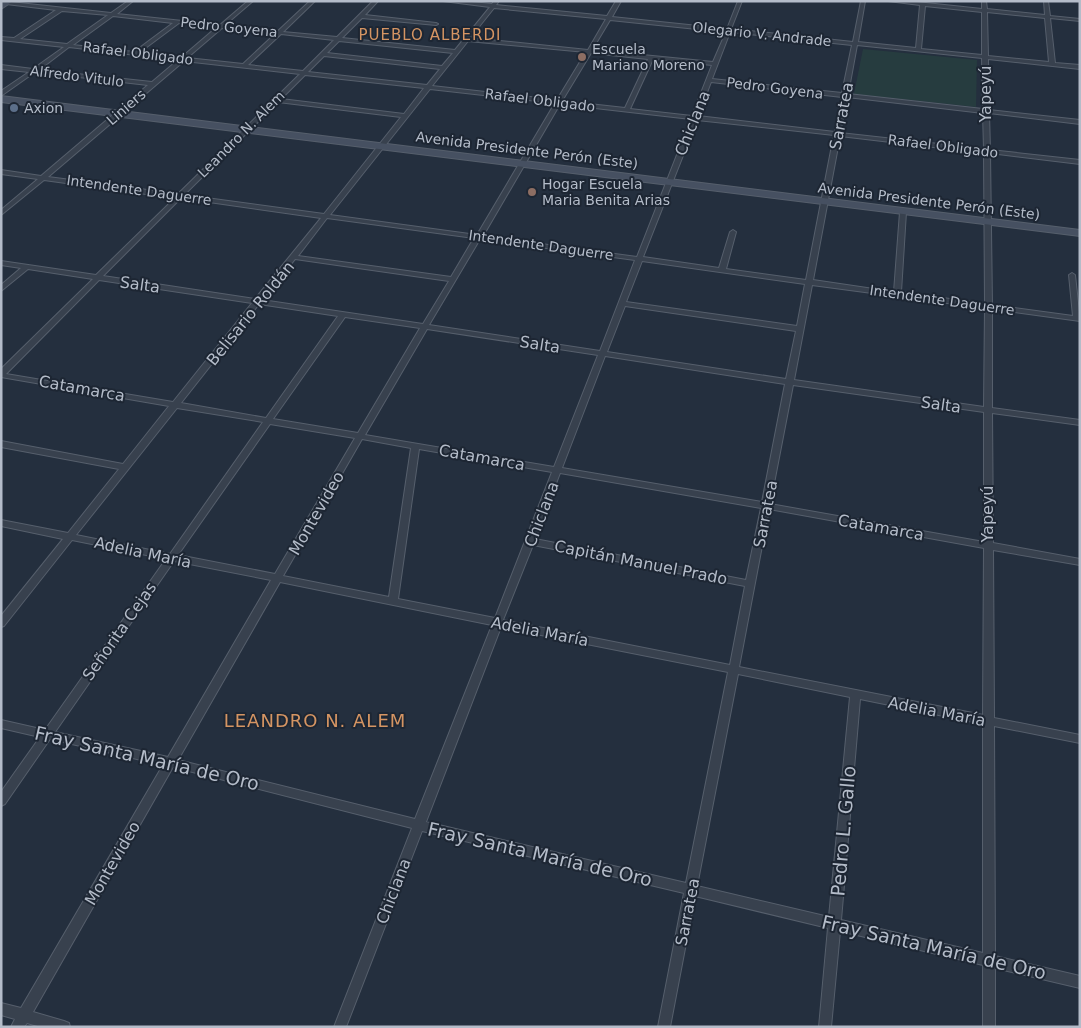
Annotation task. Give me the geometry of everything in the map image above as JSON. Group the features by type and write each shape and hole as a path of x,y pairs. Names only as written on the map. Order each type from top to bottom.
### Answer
{"main road":[{"name":"Avenida Presidente Perón (Este)","path":"1,99 1080,233"}],"street":[{"path":"1,94 132,1"},
{"name":"Liniers","path":"1,213 251,1"},
{"path":"244,66 313,1"},
{"name":"Leandro N. Alem","path":"1,374 376,1"},
{"name":"Olegario V. Andrade","path":"445,1 495,4 728,31 1080,67"},
{"name":"Montevideo","path":"16,1027 360,436 619,1"},
{"name":"Chiclana","path":"340,1027 740,1"},
{"name":"Sarratea","path":"664,1027 752,584 823,202 863,1"},
{"path":"890,1 1080,20"},
{"name":"Yapeyú","path":"984,1 985,151 988,222 987,546 990,1027"},
{"path":"1046,1 1052,64"},
{"name":"Pedro Goyena","path":"4,3 457,52"},
{"name":"Belisario Roldán","path":"1,623 260,301 381,146 431,87 495,4"},
{"path":"918,50 922,4"},
{"path":"16,39 61,9"},
{"path":"361,16 436,24"},
{"path":"136,53 177,22"},
{"name":"Rafael Obligado","path":"1,38 1080,162"},
{"name":"Pedro Goyena","path":"468,39 715,64"},
{"path":"322,54 445,68"},
{"path":"627,110 651,58"},
{"name":"Alfredo Vitulo","path":"1,66 152,84"},
{"name":"Pedro Goyena","path":"709,80 1080,122"},
{"path":"276,100 406,116"},
{"name":"Intendente Daguerre","path":"1,172 1078,319"},
{"path":"897,294 903,212"},
{"path":"722,270 733,232"},
{"path":"294,257 454,280"},
{"name":"Salta","path":"1,263 790,382 1080,423"},
{"path":"1,289 26,267"},
{"path":"1072,275 1078,319"},
{"path":"622,303 800,329"},
{"name":"Señorita Cejas","path":"1,802 170,558 343,314"},
{"name":"Catamarca","path":"1,374 1080,562"},
{"path":"1,444 126,467"},
{"path":"392,602 415,446"},
{"name":"Adelia María","path":"1,523 988,722 1080,738"},
{"name":"Capitán Manuel Prado","path":"530,541 752,584"},
{"name":"Pedro L. Gallo","path":"825,1027 855,695"},
{"name":"Fray Santa María de Oro","path":"1,724 170,762 419,825 1080,982"},
{"path":"1,1009 64,1027"}],"green space":[{"path":"863,49 977,60 976,107 854,94"}],"place":[{"name":"Escuela Mariano Moreno","path":"582,57"},
{"name":"Axion","path":"14,108"},
{"name":"Hogar Escuela Maria Benita Arias","path":"532,192"}],"district":[{"name":"PUEBLO ALBERDI","path":"430,35"},
{"name":"LEANDRO N. ALEM","path":"315,721"}]}
